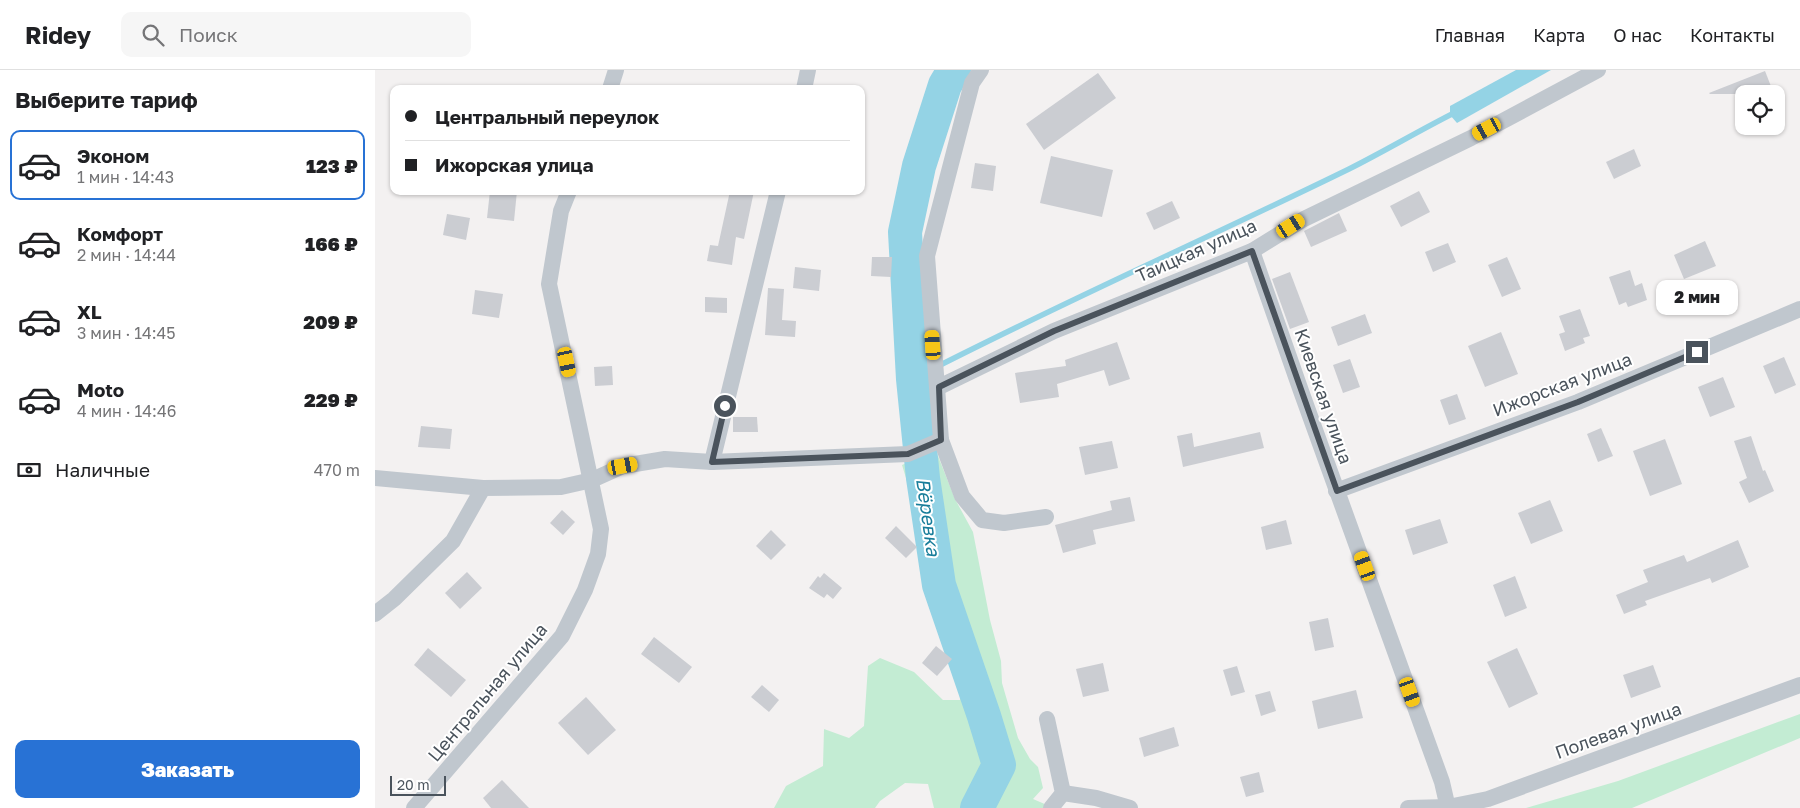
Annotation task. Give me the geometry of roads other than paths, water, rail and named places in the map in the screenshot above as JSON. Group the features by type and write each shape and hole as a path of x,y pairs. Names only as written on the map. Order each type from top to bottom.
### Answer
{"street":[{"path":"611,85 617,70"},
{"path":"805,85 808,70"},
{"path":"981,70 972,84 927,256 939,387 941,440 962,496 982,520 1004,524 1046,517"},
{"name":"Таицкая улица","path":"939,387 1054,331 1252,251 1304,218 1471,138 1598,70"},
{"name":"Центральная улица","path":"414,808 562,636 585,590 598,554 601,529 549,284 561,210 567,195"},
{"path":"712,462 777,195"},
{"name":"Киевская улица","path":"1252,251 1443,782 1448,807"},
{"name":"Ижорская улица","path":"1337,491 1578,402 1800,309"},
{"path":"375,478 483,488 561,487 592,480 623,466 665,459 712,462 908,454 941,440"},
{"path":"375,614 395,600 453,541 483,488"},
{"name":"Полевая улица","path":"1408,808 1448,807 1488,799 1800,685"},
{"path":"1047,719 1063,793"},
{"path":"1051,808 1063,793"},
{"path":"1063,793 1096,798 1130,808"}],"water":[{"path":"1516,70 1551,70 1457,123 1450,115 1450,106"}],"waterway":[{"name":"Вёревка","path":"954,70 945,85 919,166 905,232 913,379 923,478 939,585 999,765 977,808"},
{"path":"913,379 1021,325 1349,169 1456,112"}]}
